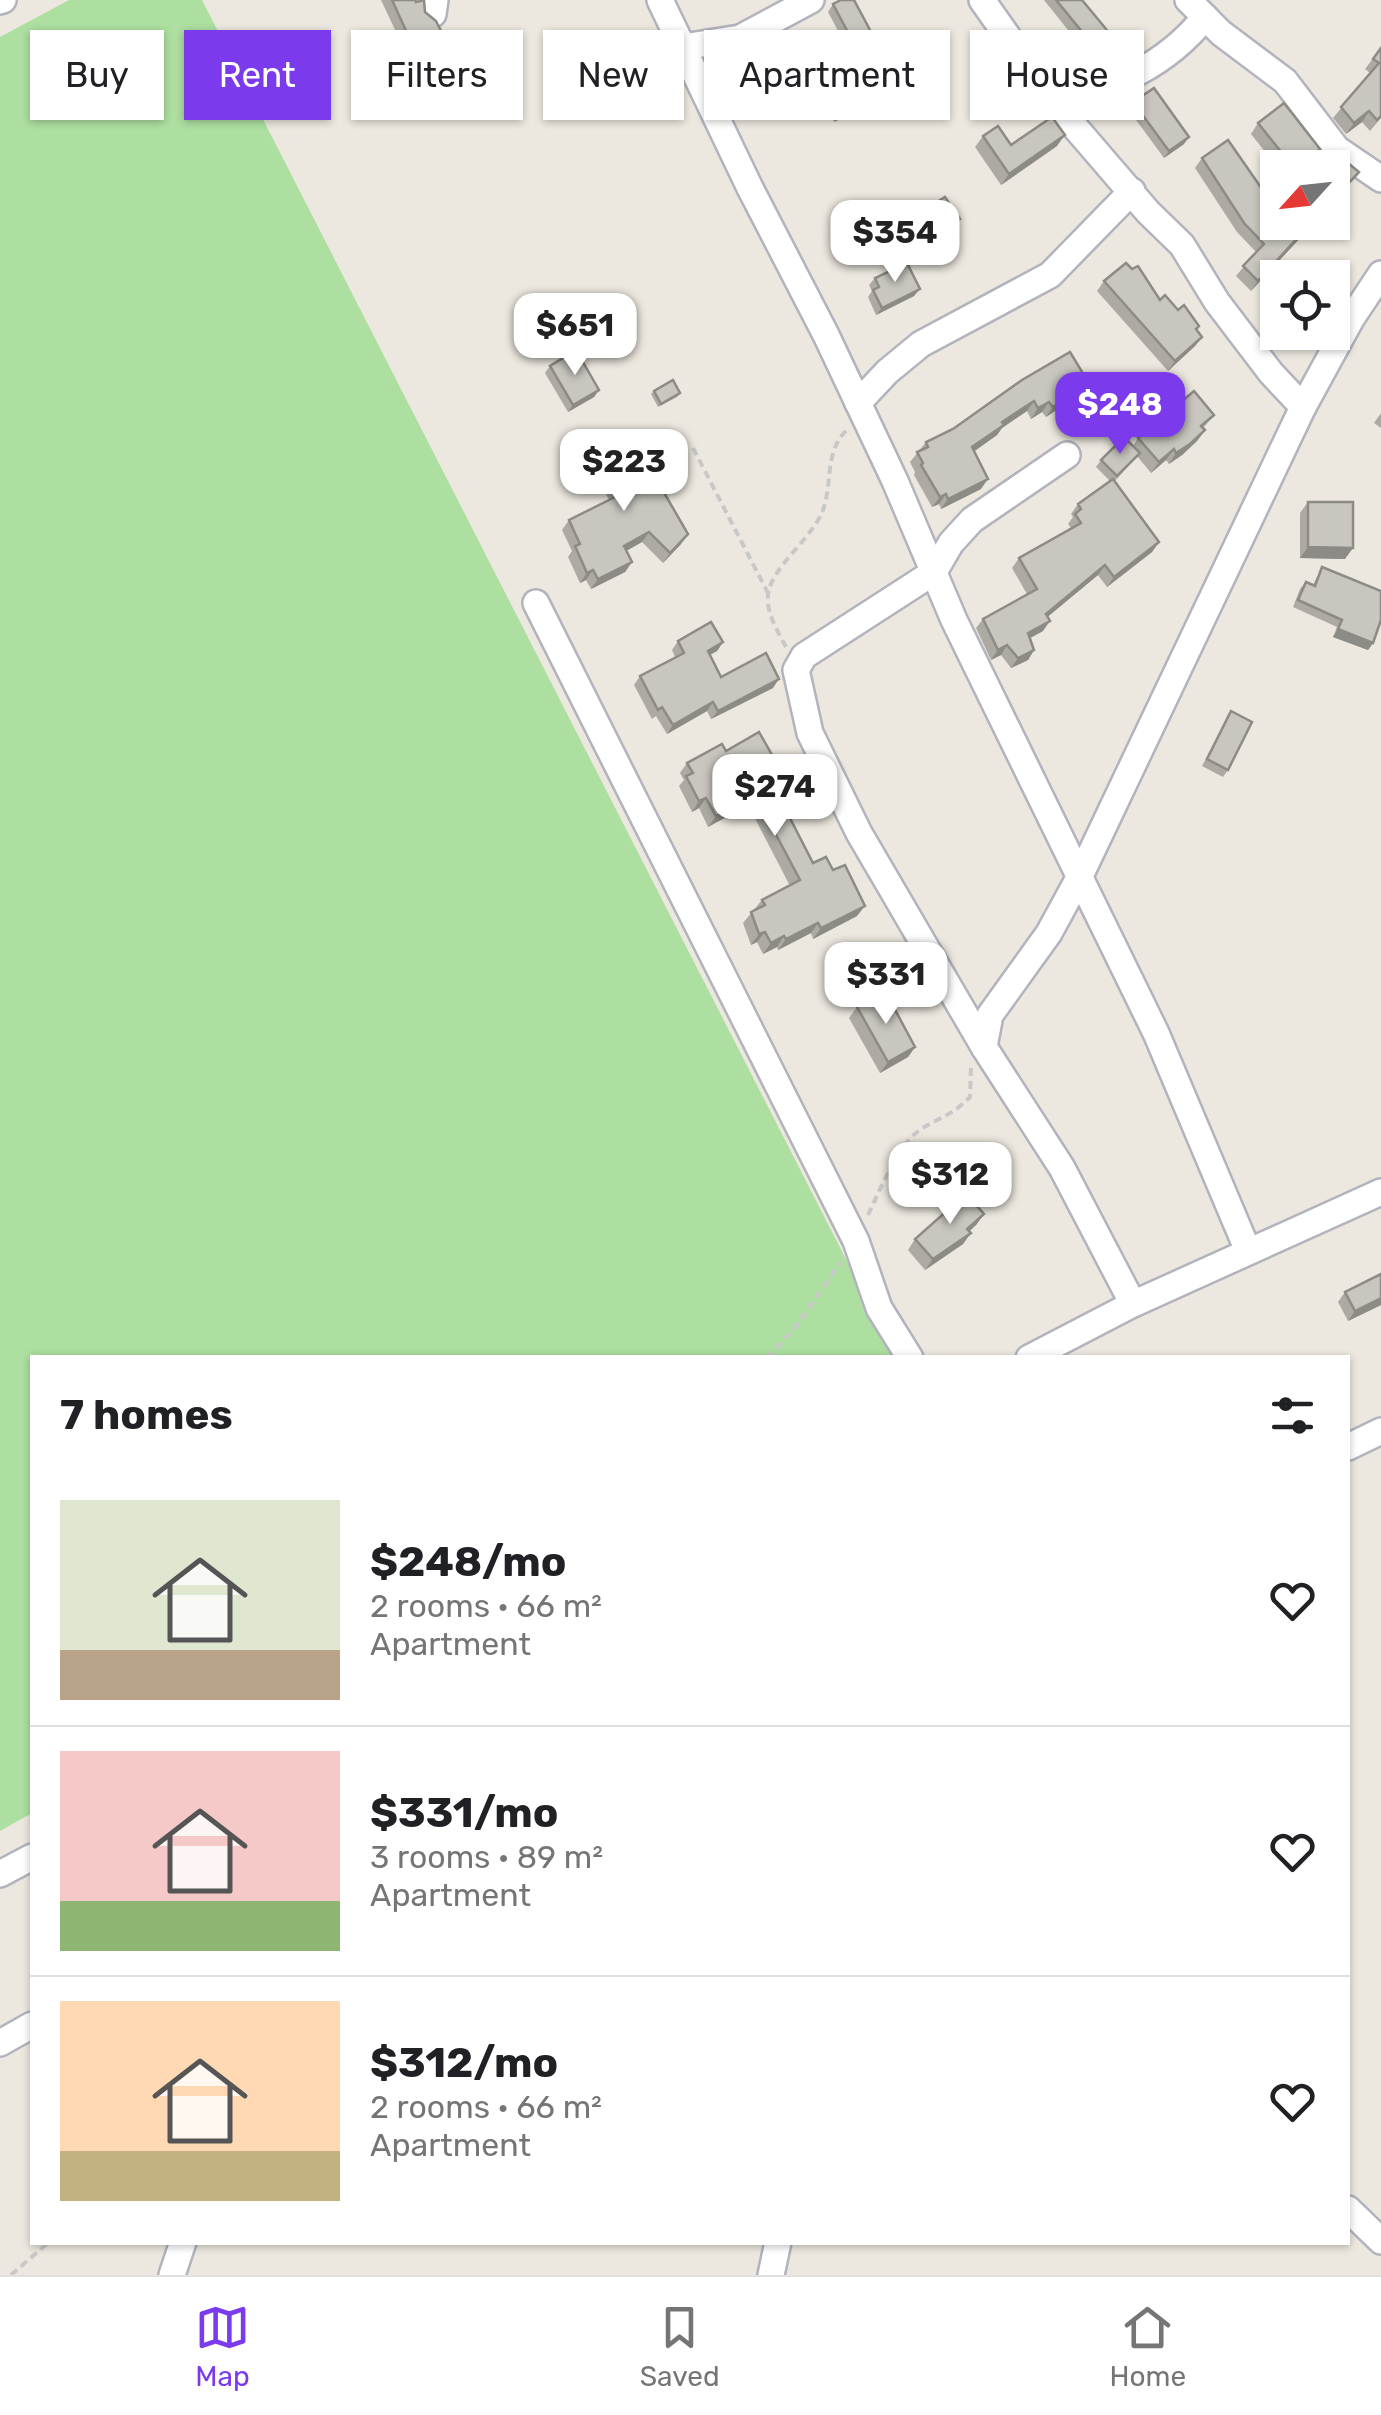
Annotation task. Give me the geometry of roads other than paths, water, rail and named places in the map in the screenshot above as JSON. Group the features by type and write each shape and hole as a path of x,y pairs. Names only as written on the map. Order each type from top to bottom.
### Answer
{"street":[{"path":"660,0 674,30"},
{"path":"684,47 740,38 811,0"},
{"path":"982,0 1003,30"},
{"path":"1144,69 1182,45 1196,8 1221,34 1285,81 1338,149 1381,179"},
{"path":"684,51 862,412 954,620 1156,1033 1248,1251"},
{"path":"1069,120 1182,246 1217,302 1271,373 1303,406"},
{"path":"862,412 887,372 922,344 1050,275 1132,192"},
{"path":"984,1047 990,1015 1049,933 1080,876 1303,406 1351,318 1381,274"},
{"path":"1067,455 972,520 934,572 804,656 796,670 810,733 858,833 984,1047 1062,1168 1133,1304"},
{"path":"536,603 856,1240 879,1308 908,1355"},
{"path":"1035,1355 1133,1304 1381,1192"},
{"path":"1350,1446 1381,1432"},
{"path":"0,1874 30,1858"},
{"path":"0,2043 30,2026"},
{"path":"1350,2211 1381,2241"},
{"path":"172,2275 181,2245"},
{"path":"771,2275 777,2245"}]}
